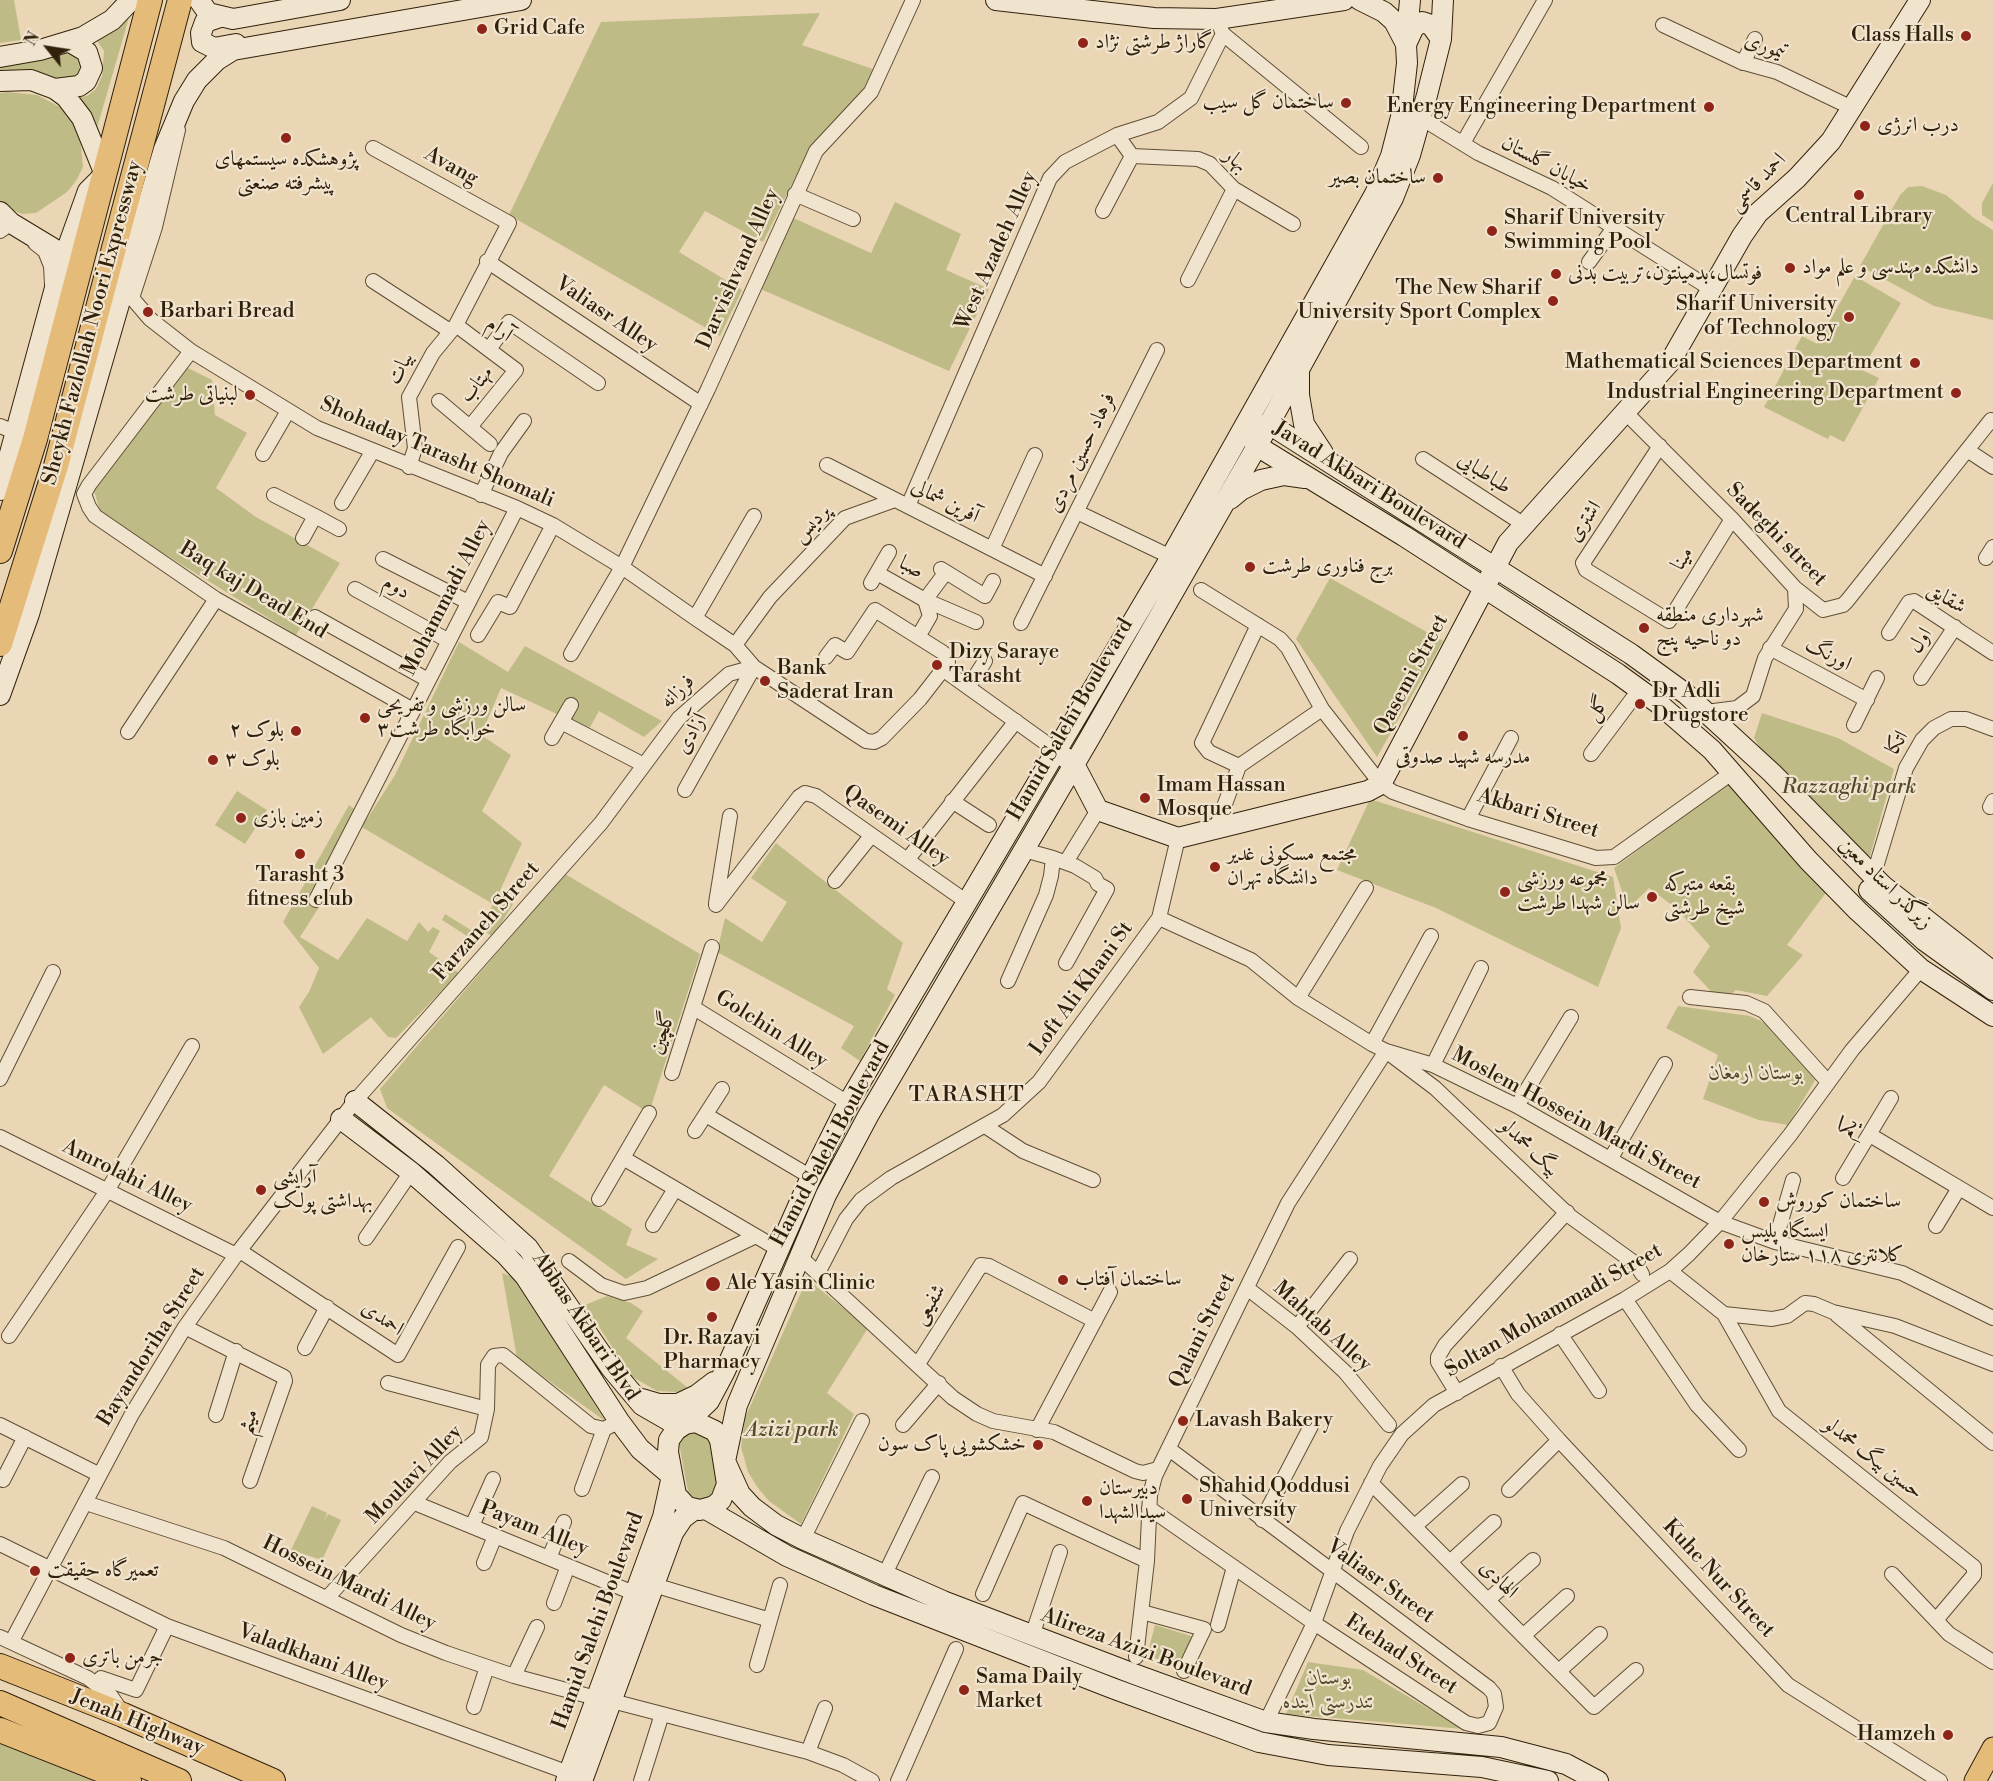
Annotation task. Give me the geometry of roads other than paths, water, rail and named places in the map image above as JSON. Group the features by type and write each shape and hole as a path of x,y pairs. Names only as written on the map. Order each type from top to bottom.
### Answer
{"highway":[{"name":"Sheykh Fazlollah Noori Expressway","path":"0,550 35,439 150,0"},
{"name":"Sheykh Fazlollah Noori Expressway","path":"0,644 59,454 180,0"},
{"name":"Jenah Highway","path":"0,1666 123,1715 273,1781"},
{"name":"Jenah Highway","path":"0,1703 179,1781"},
{"path":"0,1730 129,1781"}],"main road":[{"path":"0,57 70,42 96,31 112,20 131,0"},
{"path":"199,0 203,10 220,17 233,19 340,0"},
{"path":"0,695 29,614 164,149 180,111 197,80 224,55 233,50 521,0"},
{"path":"996,0 1220,26 1344,0"},
{"path":"1360,0 1378,8 1394,21 1406,45"},
{"name":"Hamid Salehi Boulevard","path":"725,1461 737,1405 798,1256 826,1195 868,1116 1074,764 1218,499 1245,428 1375,194 1391,156 1401,117 1407,63 1406,45 1410,0"},
{"name":"Hamid Salehi Boulevard","path":"686,1424 709,1401 725,1371 811,1177 848,1103 1171,556 1218,499 1257,446 1394,198 1421,118 1441,31 1443,0"},
{"path":"1406,45 1414,27 1422,22 1441,31 1452,0"},
{"name":"احمد قاسمی","path":"1495,566 1522,524 1679,350 1711,289 1758,213 1797,178 1831,141 1920,0"},
{"path":"220,17 205,22 201,29 202,42 209,47 269,39 289,40"},
{"path":"55,89 79,86 86,81 92,68 87,52 70,42"},
{"path":"0,81 31,80 55,89 78,112 94,144 103,174 88,191 52,292 8,430 0,490"},
{"path":"4,222 54,249"},
{"path":"1300,368 1299,395 1304,424 1331,462"},
{"name":"Javad Akbari Boulevard","path":"1993,972 1967,954 1873,877 1772,773 1706,712 1632,654 1269,424 1245,428 1257,446 1485,588 1639,690 1690,729 1733,772 1816,869 1921,969 1993,1016"},
{"path":"1218,499 1261,480 1284,475 1310,478"},
{"name":"Qasemi Street","path":"1381,784 1495,566"},
{"path":"1056,751 1074,764 1098,810 1178,838 1215,831 1368,791 1381,784"},
{"name":"زیرگذر استاد معین","path":"1772,773 1792,809 1848,870 1925,941 1993,990"},
{"name":"زیرگذر استاد معین","path":"1750,792 1814,849 1885,923 1955,978 1993,1003"},
{"name":"Abbas Akbari Blvd","path":"355,1101 436,1165 528,1248 632,1394 655,1414 686,1424"},
{"name":"Abbas Akbari Blvd","path":"341,1119 411,1172 498,1248 525,1276 611,1425 672,1476"},
{"path":"632,1394 659,1404 678,1404 707,1389 725,1371"},
{"path":"696,1422 715,1431 720,1440 725,1461 725,1492 721,1500 701,1509 687,1507 676,1495 669,1440 676,1430 686,1424 696,1422"},
{"name":"Alireza Azizi Boulevard","path":"725,1461 740,1494 752,1507 776,1525 803,1539 884,1576 1032,1636 1266,1722 1314,1729 1483,1744 1520,1751 1566,1764 1598,1781"},
{"name":"Hamid Salehi Boulevard","path":"578,1779 636,1594 667,1506 672,1476"},
{"name":"Hamid Salehi Boulevard","path":"604,1700 654,1585 673,1533 683,1518 701,1509"},
{"name":"Alireza Azizi Boulevard","path":"701,1509 787,1556 874,1595 1112,1688 1259,1742 1319,1754 1482,1767 1548,1781"},
{"path":"1259,1742 1266,1722"},
{"path":"1419,1762 1422,1739"},
{"path":"1975,1781 1993,1748"}],"street":[{"name":"Darvishvand Alley","path":"571,654 622,567 816,151 871,92 913,0"},
{"path":"1463,143 1545,0"},
{"name":"تیموری","path":"1664,25 1743,63 1777,72 1852,108"},
{"path":"1220,26 1361,147"},
{"name":"West Azadeh Alley","path":"902,503 1043,191 1056,170 1065,162 1117,135 1158,122 1191,98 1220,26"},
{"path":"1743,63 1755,39"},
{"name":"Shohaday Tarasht Shomali","path":"180,111 178,138 155,227 131,297 150,319 191,351 317,428 409,467 517,508 553,525 622,567 735,645 754,667 862,739 877,741 906,715 944,670"},
{"name":"خیابان گلستان","path":"1421,118 1463,143 1552,188 1613,229 1711,289"},
{"path":"1103,211 1132,156 1117,135"},
{"name":"Avang","path":"373,148 509,223"},
{"name":"بهار","path":"1132,156 1198,159 1210,164 1234,189 1293,224"},
{"path":"1188,280 1234,189"},
{"path":"795,194 853,219"},
{"path":"4,222 45,251 51,266 52,292"},
{"name":"بیات","path":"409,467 415,448 409,397 433,353 453,328 509,223"},
{"path":"1589,262 1613,229"},
{"name":"Valiasr Alley","path":"487,261 700,404"},
{"name":"آرام","path":"373,281 489,349 516,370"},
{"path":"489,349 510,322 598,384"},
{"name":"فرهاد حسین مردی","path":"1021,623 1156,350"},
{"name":"Baq kaj Dead End","path":"191,351 129,430 84,494 95,516 216,598 413,710"},
{"name":"مهتاب","path":"470,427 516,370"},
{"path":"439,401 490,444"},
{"path":"263,454 288,411"},
{"name":"Sadeghi street","path":"1625,412 1732,519 1795,588 1823,610 1843,605 1967,450"},
{"path":"1990,420 1967,450 1993,467"},
{"path":"481,495 501,453 524,421"},
{"name":"اشتری","path":"1660,446 1582,567 1669,621"},
{"path":"342,502 372,452"},
{"path":"993,549 1035,455"},
{"name":"طباطبایی","path":"1423,459 1522,524"},
{"name":"آفرین شمالی","path":"826,465 1045,576"},
{"path":"274,495 339,530"},
{"name":"پردیس","path":"735,645 770,597 845,518 902,503"},
{"name":"Mohammadi Alley","path":"316,900 517,508"},
{"path":"1077,512 1171,556"},
{"path":"303,538 315,516"},
{"path":"695,618 754,516"},
{"name":"مینا","path":"1669,621 1732,519"},
{"path":"478,635 498,602 510,607 553,525"},
{"name":"صبا","path":"889,552 874,578 976,622"},
{"path":"383,559 468,602"},
{"path":"918,637 930,616 926,600 944,571 985,596 993,581"},
{"path":"1706,712 1730,711 1749,700 1756,690 1761,669 1770,648 1796,609 1795,588"},
{"name":"دوم","path":"355,589 449,641"},
{"path":"1201,590 1280,639 1288,648 1323,709 1381,784"},
{"path":"128,732 216,598"},
{"name":"شقایق","path":"1889,633 1910,602 1914,600 1993,653"},
{"path":"826,657 835,645 847,652 875,610 947,656 948,663 944,670 1056,751"},
{"path":"315,617 428,680"},
{"path":"1239,766 1209,752 1202,743 1258,624"},
{"name":"اول","path":"1922,678 1955,627"},
{"name":"اورنگ","path":"1770,648 1867,700"},
{"path":"969,686 985,661"},
{"name":"فرزانه","path":"644,765 688,709 729,674 754,667"},
{"name":"آزادی","path":"685,790 754,667"},
{"name":"اورنگ","path":"1854,725 1877,678"},
{"name":"گل","path":"1591,754 1639,690"},
{"path":"552,738 571,705"},
{"path":"1215,831 1239,766 1323,709"},
{"name":"اتکا","path":"1873,877 1906,768 1922,740 1934,728 1952,719 1966,719 1993,729"},
{"path":"908,859 1016,721"},
{"path":"561,722 644,765"},
{"path":"1468,819 1511,738"},
{"name":"Farzaneh Street","path":"355,1101 601,823 644,765"},
{"name":"Akbari Street","path":"1381,784 1393,792 1468,819 1596,858 1614,857 1733,772"},
{"name":"Qasemi Alley","path":"730,816 716,905 799,797 805,794 816,796 967,902"},
{"path":"952,801 989,825"},
{"path":"1066,862 1098,810"},
{"path":"834,881 871,836"},
{"name":"Loft Ali Khani St","path":"818,1274 846,1219 861,1200 891,1178 1003,1115 1039,1082 1159,918 1178,838"},
{"path":"1024,849 1066,862 1095,878 1098,884 1107,889 1066,963"},
{"path":"1008,981 1046,895 1053,858"},
{"path":"1298,998 1366,888"},
{"name":"Moslem Hossein Mardi Street","path":"1159,918 1241,955 1259,966 1298,998 1386,1052 1433,1065 1517,1106 1720,1222 1775,1242 1902,1273 1993,1318"},
{"path":"1372,1044 1431,936"},
{"name":"Golchin Alley","path":"712,947 694,1008 848,1103"},
{"path":"1433,1065 1480,968"},
{"name":"Soltan Mohammadi Street","path":"1266,1722 1314,1623 1347,1531 1371,1483 1402,1434 1434,1406 1501,1366 1625,1299 1670,1270 1720,1222 1790,1136 1828,1082 1921,969"},
{"path":"0,1079 53,972"},
{"path":"1690,997 1746,1003 1764,1011 1828,1082"},
{"name":"گلچین","path":"672,1073 694,1008"},
{"path":"1517,1106 1571,1017"},
{"path":"9,1336 107,1191 192,1046"},
{"name":"بیگ محمدلو","path":"1386,1052 1447,1098 1567,1212 1636,1264 1642,1274"},
{"name":"Qalani Street","path":"1136,1657 1142,1612 1151,1489 1158,1469 1288,1203 1386,1052"},
{"path":"1611,1158 1665,1064"},
{"path":"695,1131 722,1089"},
{"name":"یکم","path":"1843,1178 1891,1098"},
{"name":"Bayandoriha Street","path":"15,1635 86,1503 98,1474 185,1327 238,1253 355,1101"},
{"path":"599,1199 649,1113"},
{"path":"706,1115 811,1177"},
{"path":"986,1126 1023,1151 1093,1180"},
{"path":"1870,1135 1993,1208"},
{"name":"Amrolahi Alley","path":"0,1137 238,1253"},
{"path":"623,1158 778,1250"},
{"path":"366,1238 411,1172"},
{"path":"1775,1242 1793,1180"},
{"path":"1936,1226 1959,1188"},
{"path":"653,1225 675,1189"},
{"path":"1457,1393 1438,1362 1438,1356 1445,1345 1567,1212"},
{"path":"569,1261 601,1285 624,1293 647,1288 756,1236"},
{"name":"احمدی","path":"238,1253 327,1307 394,1355 398,1355 458,1247"},
{"path":"798,1256 953,1398 977,1414 993,1421 1068,1437 1135,1471 1143,1473 1158,1469"},
{"path":"1297,1327 1350,1259"},
{"path":"918,1364 981,1265 989,1266 1095,1321"},
{"name":"حسین بیگ محمدلو","path":"1670,1270 1724,1314 1779,1411 1974,1567 1974,1575 1936,1620"},
{"name":"Mahtab Alley","path":"1247,1288 1297,1327 1346,1372 1389,1425"},
{"path":"1037,1430 1110,1292"},
{"path":"1625,1299 1697,1405 1739,1450"},
{"path":"1724,1314 1772,1319 1787,1316 1805,1303 1895,1326 1993,1364"},
{"path":"305,1348 327,1307"},
{"path":"1833,1312 1993,1443"},
{"path":"185,1327 236,1351 216,1414"},
{"path":"1560,1334 1599,1391"},
{"name":"میثم","path":"236,1351 284,1377 285,1381 250,1481"},
{"name":"Moulavi Alley","path":"327,1598 450,1462 481,1437 488,1409 489,1360 503,1355 591,1426 611,1425"},
{"name":"Kuhe Nur Street","path":"1501,1366 1518,1394 1559,1440 1788,1685 1940,1781"},
{"path":"388,1383 488,1409"},
{"path":"903,1425 939,1383"},
{"path":"803,1539 862,1421"},
{"path":"0,1425 98,1474"},
{"path":"582,1488 611,1425"},
{"path":"1262,1521 1311,1426"},
{"path":"3,1480 25,1437"},
{"path":"1509,1490 1559,1440"},
{"name":"Valiasr Street","path":"1169,1449 1262,1521 1489,1688 1494,1694 1496,1707 1489,1723 1478,1726 1466,1723"},
{"path":"884,1576 932,1477"},
{"path":"472,1526 494,1479"},
{"name":"الهادی","path":"1371,1483 1594,1707 1636,1670"},
{"path":"1415,1526 1462,1484"},
{"name":"Hossein Mardi Alley","path":"86,1503 224,1548 401,1635 487,1667 604,1700 808,1752 843,1765 872,1781"},
{"name":"Payam Alley","path":"415,1503 636,1594"},
{"path":"983,1594 1023,1503 1146,1561"},
{"name":"Etehad Street","path":"1149,1508 1314,1623 1466,1723"},
{"path":"549,1558 564,1522"},
{"path":"1450,1562 1494,1522"},
{"path":"484,1563 495,1536"},
{"name":"Valadkhani Alley","path":"0,1544 167,1626 578,1779"},
{"path":"1032,1636 1060,1552"},
{"path":"1488,1600 1533,1560"},
{"path":"554,1603 568,1566"},
{"path":"1218,1625 1234,1567"},
{"path":"1892,1574 1949,1634 1993,1662"},
{"path":"654,1585 770,1620"},
{"path":"758,1665 780,1585"},
{"path":"1523,1636 1567,1596"},
{"path":"1142,1612 1204,1629 1184,1671"},
{"path":"101,1678 136,1690 167,1626"},
{"path":"514,1676 537,1627"},
{"path":"1559,1671 1600,1634"},
{"path":"0,1637 88,1678 111,1696 123,1715"},
{"path":"898,1781 956,1649"},
{"path":"474,1707 487,1667"},
{"path":"808,1752 825,1708"},
{"path":"641,1781 662,1714"}],"place":[{"name":"Grid Cafe","path":"482,29"},
{"name":"Class Halls","path":"1966,36"},
{"name":"گاراژ طرشتی نژاد","path":"1083,43"},
{"name":"ساختمان گل سیب","path":"1346,103"},
{"name":"Energy Engineering Department","path":"1709,107"},
{"name":"درب انرژی","path":"1865,126"},
{"name":"پژوهشکده سیستمهای پیشرفته صنعتی","path":"286,138"},
{"name":"ساختمان بصیر","path":"1438,178"},
{"name":"Central Library","path":"1859,195"},
{"name":"Sharif University Swimming Pool","path":"1492,231"},
{"name":"دانشکده مهندسی و علم مواد","path":"1790,268"},
{"name":"فوتسال،بدمینتون،تربیت بدنی","path":"1556,274"},
{"name":"The New Sharif University Sport Complex","path":"1553,301"},
{"name":"Barbari Bread","path":"148,312"},
{"name":"Sharif University of Technology","path":"1849,317"},
{"name":"Mathematical Sciences Department","path":"1915,363"},
{"name":"Industrial Engineering Department","path":"1956,393"},
{"name":"لبنیاتی طرشت","path":"250,395"},
{"name":"برج فناوری طرشت","path":"1250,567"},
{"name":"شهرداری منطقه دو ناحیه پنج","path":"1644,628"},
{"name":"Dizy Saraye Tarasht","path":"937,665"},
{"name":"Bank Saderat Iran","path":"765,681"},
{"name":"Dr Adli Drugstore","path":"1640,704"},
{"name":"سالن ورزشی و تفریحی خوابگاه طرشت۳","path":"365,718"},
{"name":"بلوک ۲","path":"296,731"},
{"name":"مدرسه شهید صدوقی","path":"1463,736"},
{"name":"بلوک ۳","path":"213,760"},
{"name":"Imam Hassan Mosque","path":"1145,798"},
{"name":"زمین بازی","path":"241,818"},
{"name":"Tarasht 3 fitness club","path":"300,854"},
{"name":"مجتمع مسکونی غدیر دانشگاه تهران","path":"1215,867"},
{"name":"مجموعه ورزشی سالن شهدا طرشت","path":"1505,892"},
{"name":"بقعه متبرکه شیخ طرشتی","path":"1652,897"},
{"name":"آرایشی بهداشتی پولک","path":"261,1190"},
{"name":"ساختمان کوروش","path":"1764,1202"},
{"name":"ایستگاه پلیس کلانتری ۱۱۸ ستارخان","path":"1729,1244"},
{"name":"ساختمان آفتاب","path":"1063,1280"},
{"name":"Ale Yasin Clinic","path":"713,1284"},
{"name":"Dr. Razavi Pharmacy","path":"712,1317"},
{"name":"Lavash Bakery","path":"1183,1421"},
{"name":"خشکشویی پاک سون","path":"1038,1445"},
{"name":"Shahid Qoddusi University","path":"1187,1499"},
{"name":"دبيرستان سیدالشهدا","path":"1087,1501"},
{"name":"تعمیرگاه حقیقت","path":"35,1571"},
{"name":"جرمن باتری","path":"70,1658"},
{"name":"Sama Daily Market","path":"964,1690"},
{"name":"Hamzeh","path":"1948,1735"}],"district":[{"name":"TARASHT","path":"967,1096"}],"park label":[{"name":"Razzaghi park","path":"1849,788"},
{"name":"بوستان ارمغان","path":"1756,1074"},
{"name":"Azizi park","path":"792,1431"},
{"name":"بوستان تندرستی آینده","path":"1329,1691"}]}
